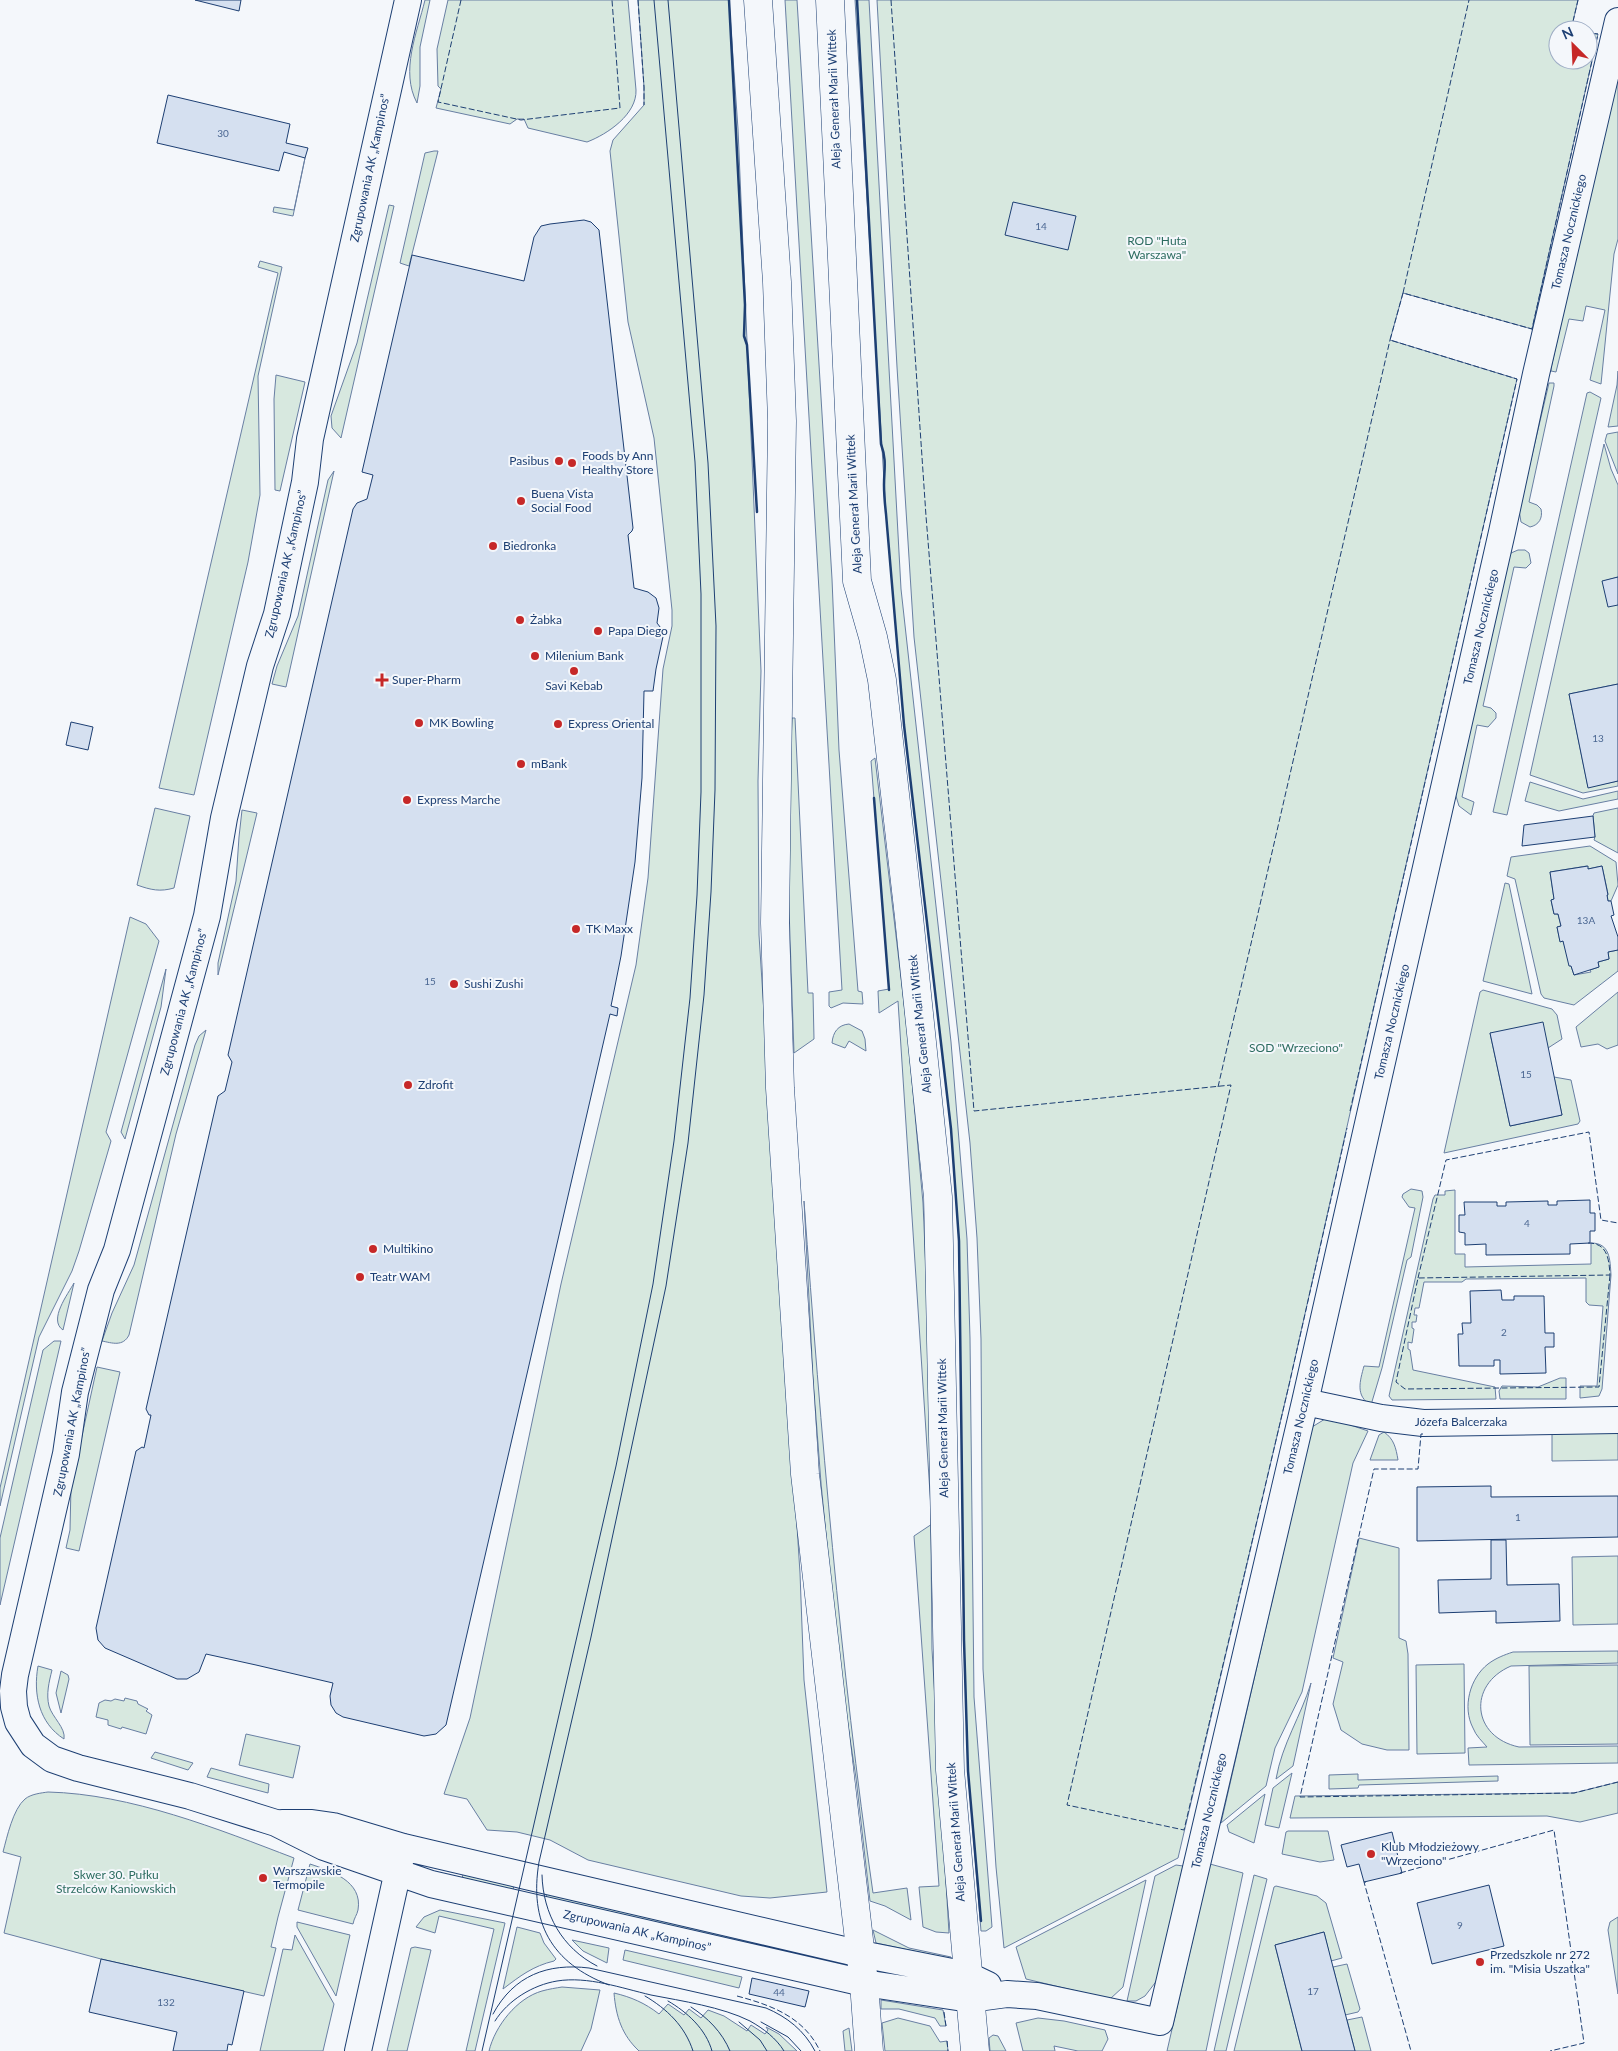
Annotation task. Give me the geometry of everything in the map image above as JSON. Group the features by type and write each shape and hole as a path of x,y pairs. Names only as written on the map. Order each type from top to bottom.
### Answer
{"main road":[{"path":"758,0 777,282 782,421 775,923 780,1088 806,1474 861,1954 869,2051"},
{"name":"Aleja Generał Marii Wittek","path":"830,0 857,581 873,637 882,680 938,1197 950,1770 975,2051"}],"street":[{"name":"Zgrupowania AK „Kampinos”","path":"408,0 310,439 305,482 277,614 260,666 224,818 207,916 117,1250 101,1290 79,1377 66,1454 13,1691 14,1707 18,1722 25,1736 33,1745 52,1759 78,1768 190,1796 276,1823 324,1847 452,1890 864,1984 968,1987"},
{"name":"Tomasza Nocznickiego","path":"1160,2022 1305,1402 1359,1122 1498,551 1536,374 1618,25"},
{"name":"Józefa Balcerzaka","path":"1305,1402 1381,1418 1423,1423 1618,1420"},
{"name":"Zgrupowania AK „Kampinos”","path":"276,1823 312,1823 333,1826 403,1847 861,1954 968,1987 1007,1994 1037,1996 1160,2022"},
{"path":"358,2051 403,1847"}],"green space":[{"path":"425,0 430,0 420,47 420,86 417,103 412,91 410,65 414,39"},
{"path":"448,0 628,0 636,90 632,107 620,122 604,134 587,142 528,128 524,119 517,119 510,124 436,108 441,89 438,86 437,49"},
{"path":"638,0 729,0 738,129 761,671 758,781 759,935 800,1573 804,1680 827,1892 770,1898 741,1896 588,1860 550,1840 517,1832 487,1830 467,1799 444,1794 470,1718 561,1284 636,965 648,878 663,669 672,626 672,610 654,438 628,322 610,151 613,140 644,105"},
{"path":"785,0 797,0 832,579 839,750 858,991 862,992 863,1004 843,1003 831,1008 829,1006 829,992 842,990"},
{"path":"855,0 869,0 901,589 951,1042 967,1239 974,1697 992,1927 986,1931 981,1931 968,1771 964,1640 959,1241 951,1129 904,725 886,514"},
{"path":"877,0 1578,0 1573,20 1548,20 1548,70 1590,70 1532,329 1403,293 1390,340 1517,379 1289,1385 1178,1858 1004,1948 996,1867 983,1669 981,1339 977,1238 970,1143 914,637"},
{"path":"1618,68 1618,239 1614,254 1601,384 1590,380 1605,310 1586,306 1583,321 1569,319 1556,372 1551,371 1551,368"},
{"path":"438,151 409,266 400,263 425,153"},
{"path":"305,158 293,216 273,212 274,207 294,210"},
{"path":"389,205 394,206 341,438 332,428 331,416 357,343"},
{"path":"260,261 282,267 258,376 260,495 248,562 194,795 159,788 278,273 258,267"},
{"path":"1618,371 1618,426 1608,427 1617,385"},
{"path":"276,375 305,382 280,491 275,490 274,399"},
{"path":"1549,383 1554,383 1554,386 1529,502 1541,509 1541,515 1540,521 1530,527 1521,522 1519,510"},
{"path":"1590,392 1601,398 1507,815 1493,812 1587,393"},
{"path":"1618,432 1618,474 1605,441 1607,434"},
{"path":"1604,444 1618,485 1618,577 1604,581 1608,604 1618,602 1618,684 1569,694 1588,787 1618,781 1618,786 1583,793 1530,775"},
{"path":"334,471 286,687 272,684 277,666 298,616 328,480"},
{"path":"1525,550 1529,553 1531,563 1526,568 1514,567 1483,706 1491,708 1496,713 1496,718 1488,727 1477,725 1462,797 1474,802 1471,815 1459,806 1455,793 1508,558 1511,553"},
{"path":"792,718 795,718 808,993 813,993 814,1039 794,1053 787,850"},
{"path":"875,758 908,1037 923,1203 929,1341 931,1502 898,1001 879,1013 878,991 889,989 871,761"},
{"path":"1530,782 1583,799 1618,791 1618,799 1559,811 1525,801"},
{"path":"155,808 190,816 174,888 164,890 137,885"},
{"path":"1618,808 1618,853 1594,840 1593,816 1594,813"},
{"path":"242,810 257,813 218,975 218,963 236,881"},
{"path":"1590,846 1616,862 1618,885 1611,901 1608,901 1602,866 1588,869 1587,866 1550,872 1554,899 1551,900 1554,914 1558,914 1561,926 1557,927 1560,941 1563,941 1574,975 1591,972 1590,970 1599,967 1598,962 1609,959 1608,952 1618,950 1618,971 1574,1005 1544,998 1541,994 1515,879 1507,876 1511,857"},
{"path":"1505,883 1509,884 1532,994 1483,981"},
{"path":"130,917 146,924 159,941 106,1132 111,1141 79,1251 72,1271 39,1337 0,1506 0,1488"},
{"path":"166,969 161,1007 125,1139 121,1132"},
{"path":"1483,990 1552,1009 1557,1015 1562,1039 1548,1048 1490,1033 1510,1126 1562,1115 1554,1077 1571,1080 1580,1121 1578,1124 1444,1153 1480,992"},
{"path":"1618,992 1618,1045 1607,1049 1598,1044 1581,1047 1576,1027"},
{"path":"849,1024 862,1031 866,1051 849,1041 845,1048 832,1043 837,1030"},
{"path":"206,1030 176,1134 129,1335 127,1339 120,1343 102,1341 112,1313 134,1265 195,1045 199,1036"},
{"path":"1411,1189 1422,1191 1423,1197 1411,1257 1407,1260 1382,1368 1371,1405 1361,1393 1361,1377 1364,1366 1379,1367 1415,1208 1409,1207 1402,1197 1403,1194"},
{"path":"1455,1190 1455,1254 1465,1254 1465,1267 1591,1264 1591,1243 1602,1246 1608,1253 1611,1275 1602,1389 1599,1396 1580,1398 1580,1386 1597,1386 1603,1306 1589,1305 1586,1302 1586,1278 1466,1279 1462,1282 1424,1282 1419,1308 1415,1308 1416,1322 1412,1322 1412,1328 1414,1329 1412,1343 1408,1342 1413,1370 1495,1387 1496,1399 1392,1400 1389,1396 1433,1199 1435,1195 1445,1195 1445,1191"},
{"path":"804,1201 832,1547 861,1807 873,1893 907,1888 911,1920 885,1906 870,1901 856,1778 838,1659 821,1483 813,1378"},
{"path":"74,1283 63,1330 59,1326 58,1314"},
{"path":"54,1341 61,1341 0,1605 0,1538 43,1350"},
{"path":"97,1367 120,1372 79,1551 66,1548 70,1530 71,1486"},
{"path":"1560,1378 1566,1378 1566,1399 1500,1399 1499,1391 1502,1386 1538,1387"},
{"path":"1325,1419 1336,1420 1368,1431 1353,1463 1302,1692 1275,1748 1266,1786 1221,1823 1312,1427"},
{"path":"1384,1432 1394,1444 1398,1460 1370,1460 1379,1435"},
{"path":"1552,1432 1618,1432 1618,1460 1552,1461"},
{"path":"931,1525 932,1649 949,1933 936,1932 923,1927 919,1887 939,1886 914,1536"},
{"path":"1359,1538 1399,1548 1399,1638 1406,1641 1408,1654 1409,1750 1387,1750 1362,1744 1341,1730 1333,1704 1343,1662 1333,1658"},
{"path":"1618,1556 1618,1624 1573,1625 1572,1557"},
{"path":"1618,1651 1618,1663 1511,1666 1497,1675 1487,1685 1482,1697 1481,1710 1484,1722 1492,1733 1503,1741 1519,1747 1618,1746 1618,1763 1469,1765 1468,1748 1487,1747 1477,1736 1473,1728 1468,1711 1468,1702 1472,1685 1488,1664 1513,1652"},
{"path":"1464,1664 1465,1753 1417,1754 1416,1665"},
{"path":"1618,1665 1618,1744 1530,1745 1529,1666"},
{"path":"38,1666 52,1670 48,1688 48,1701 63,1731 64,1739 49,1725 43,1716 36,1687"},
{"path":"61,1671 68,1675 69,1679 61,1713 56,1693"},
{"path":"1311,1683 1293,1766 1276,1779 1287,1742"},
{"path":"125,1698 137,1701 138,1704 148,1709 146,1711 152,1715 146,1734 108,1725 108,1720 96,1717 99,1703 115,1699 124,1701"},
{"path":"246,1734 300,1746 293,1778 239,1765"},
{"path":"155,1752 193,1763 188,1770 151,1758"},
{"path":"211,1768 269,1784 268,1793 207,1777"},
{"path":"1292,1773 1279,1828 1265,1825 1273,1788"},
{"path":"1358,1774 1358,1780 1498,1776 1498,1781 1359,1785 1358,1788 1329,1789 1329,1775"},
{"path":"1618,1782 1618,1813 1580,1822 1547,1816 1290,1818 1295,1796 1574,1793"},
{"name":"Skwer 30. Pułku Strzelców Kaniowskich","path":"48,1792 79,1794 142,1806 205,1825 294,1858 271,1947 276,1948 264,1996 101,1959 4,1933 21,1857 3,1852 9,1831 17,1809 27,1797"},
{"path":"1265,1794 1254,1843 1229,1832 1227,1825"},
{"path":"1328,1831 1334,1860 1320,1862 1282,1854 1286,1832"},
{"path":"310,1864 336,1874 351,1885 356,1892 358,1900 358,1910 353,1924 298,1910"},
{"path":"1210,1864 1243,1873 1206,2051 1167,2051"},
{"path":"1176,1865 1183,1866 1158,1979 1145,1996 1136,2001 1127,2001 1155,1876"},
{"path":"463,1874 514,1885 513,1890 462,1879"},
{"path":"1254,1875 1267,1879 1226,2051 1214,2051"},
{"path":"1146,1880 1123,1987 1110,1999 1026,1979 1016,1947"},
{"path":"1274,1887 1317,1896 1326,1903 1342,1958 1331,1961 1324,1932 1275,1945 1302,2051 1234,2051"},
{"path":"546,1893 809,1953 810,1960 547,1900"},
{"path":"440,1910 505,1923 475,2051 466,2051 494,1929 439,1916 435,1933 416,1927 424,1917"},
{"path":"1618,1917 1618,1994 1608,1930 1610,1922"},
{"path":"297,1922 350,1935 336,1996 297,1927"},
{"path":"517,1927 540,1933 544,1943 556,1959 527,1972 503,1989"},
{"path":"873,1930 909,1948 951,1957 951,1959 876,1943"},
{"path":"295,1935 334,2004 323,2051 260,2051 283,1949 292,1950"},
{"path":"572,1940 609,1948 607,1963 583,1951"},
{"path":"411,1948 431,1950 407,2051 387,2051"},
{"path":"625,1950 742,1977 739,1988 623,1960"},
{"path":"1347,1964 1360,2009 1358,2012 1345,2015 1333,1967"},
{"path":"562,1987 600,1990 591,2029 581,2051 489,2051 496,2032 516,2006 545,1990"},
{"path":"614,1993 638,2001 659,2014 668,2004 684,2015 689,2009 701,2018 708,2010 724,2016 747,2031 751,2025 765,2034 768,2030 766,2027 779,2034 797,2051 639,2051 624,2032 616,2010"},
{"path":"881,2000 943,2010 946,2026 940,2026 935,2018 899,2009 881,2009"},
{"path":"1362,2017 1371,2051 1355,2051 1347,2020"},
{"path":"898,2018 930,2026 940,2042 947,2041 948,2051 885,2051 882,2023"},
{"path":"1038,2018 1064,2021 1105,2030 1108,2039 1102,2051 1078,2051 1054,2046 1055,2051 1023,2051 1016,2023"},
{"path":"849,2028 852,2051 845,2051 843,2031"},
{"path":"993,2035 998,2036 1006,2051 990,2051 989,2038"}],"building":[{"path":"195,0 241,0 239,11"},
{"path":"168,95 290,124 286,143 308,148 305,158 284,152 279,171 157,143"},
{"path":"1013,202 1076,216 1068,250 1005,235"},
{"path":"584,220 591,222 599,230 633,528 628,535 634,588 648,592 656,598 659,608 657,623 664,632 653,691 644,691 642,778 635,862 621,956 611,1006 618,1008 617,1016 610,1014 446,1725 436,1734 424,1736 343,1717 336,1713 331,1705 330,1696 333,1683 256,1665 206,1654 199,1672 187,1679 177,1679 105,1648 98,1640 96,1628 136,1451 142,1447 144,1448 151,1415 149,1415 146,1409 218,1096 225,1091 232,1062 228,1055 353,509 357,503 367,499 373,475 362,472 412,255 524,281 534,237 541,226"},
{"path":"1618,577 1618,605 1608,607 1602,581"},
{"path":"1618,684 1618,781 1588,788 1569,694"},
{"path":"71,722 93,727 88,750 66,745"},
{"path":"1593,816 1595,837 1522,846 1524,825"},
{"path":"1588,866 1588,869 1602,866 1608,901 1611,901 1614,915 1611,916 1618,937 1618,950 1608,952 1609,959 1598,962 1599,967 1574,975 1571,966 1569,966 1563,941 1560,942 1557,927 1561,926 1558,914 1554,914 1551,900 1554,899 1550,872"},
{"path":"1543,1022 1562,1115 1510,1126 1490,1033"},
{"path":"1590,1200 1590,1213 1595,1213 1595,1231 1590,1231 1590,1243 1570,1244 1570,1254 1486,1255 1486,1244 1465,1245 1465,1233 1459,1232 1459,1215 1465,1215 1464,1202 1497,1202 1497,1206 1506,1206 1506,1202 1548,1201 1548,1205 1557,1205 1557,1201"},
{"path":"1501,1290 1502,1300 1514,1300 1514,1296 1544,1296 1545,1333 1554,1333 1554,1347 1545,1347 1546,1373 1500,1374 1500,1360 1494,1360 1494,1366 1459,1366 1458,1334 1463,1334 1462,1323 1471,1323 1470,1291"},
{"path":"1491,1486 1491,1497 1618,1496 1618,1537 1417,1541 1417,1487"},
{"path":"1491,1540 1506,1540 1507,1585 1559,1584 1560,1621 1496,1623 1496,1611 1439,1613 1438,1580 1491,1579"},
{"name":"Klub Młodzieżowy \"Wrzeciono\"","path":"1392,1832 1402,1873 1364,1882 1359,1864 1347,1867 1341,1845"},
{"path":"1489,1885 1504,1946 1432,1964 1417,1903"},
{"path":"1324,1932 1355,2051 1302,2051 1275,1945"},
{"path":"101,1959 244,1991 232,2045 228,2044 227,2051 173,2051 177,2032 89,2012"},
{"path":"752,1978 809,1991 805,2007 749,1994"}],"tram line":[{"path":"482,2051 616,1466 653,1284 674,1141 690,998 701,792 701,594 695,462 654,0"},
{"path":"609,1985 589,1976 572,1965 548,1938 541,1921 537,1884 539,1862 591,1637 666,1286 688,1143 704,995 715,790 716,626 708,463 668,0"},
{"path":"542,1875 546,1903 564,1940 585,1959 597,1966"},
{"path":"493,2014 511,1990 522,1981 534,1975 546,1970 560,1968 589,1968 766,2008 794,2025 811,2043 815,2051"},
{"path":"495,2021 500,2013 514,2000 539,1986 557,1981 592,1981 702,2005 739,2016 760,2027 784,2051"},
{"path":"645,1996 674,2019 690,2042 693,2051"},
{"path":"668,2001 695,2022 705,2035 712,2051"},
{"path":"691,2007 714,2026 730,2051"},
{"path":"739,2022 760,2040 767,2051"},
{"path":"761,2022 788,2037 801,2051"}],"fence":[{"path":"461,0 438,102 521,120 620,108 612,0"},
{"path":"638,0 644,105"},
{"path":"891,0 926,516 974,1111 1231,1085 1067,1805 1184,1830 1289,1385 1347,1128"},
{"path":"1403,293 1469,0"},
{"path":"1573,20 1578,0"},
{"path":"1350,1111 1517,379 1390,340 1403,293 1532,329 1590,70"},
{"path":"1218,1087 1390,340"},
{"path":"1418,1278 1446,1160 1589,1132 1601,1220 1618,1223"},
{"path":"1588,1243 1599,1246 1606,1253 1610,1275"},
{"path":"1610,1275 1599,1387 1405,1389 1396,1382 1418,1278 1610,1275"},
{"path":"1423,1434 1421,1434 1418,1469 1374,1469 1300,1797 1574,1793 1618,1782"},
{"path":"1400,1873 1554,1830 1584,2043 1550,2051"},
{"path":"1366,1882 1364,1882 1411,2051"},
{"path":"737,1996 774,2008 796,2021 805,2029 820,2051"},
{"path":"944,2012 946,2026"},
{"path":"947,2041 948,2051"}],"wall":[{"path":"729,0 745,305 744,336 747,345 757,512"},
{"path":"857,0 881,444 885,460 885,500 904,725 951,1129 959,1241 964,1640 968,1771 981,1921"},
{"path":"874,798 889,990"}],"place":[{"name":"Pasibus","path":"559,461"},
{"name":"Foods by Ann Healthy Store","path":"572,463"},
{"name":"Buena Vista Social Food","path":"521,501"},
{"name":"Biedronka","path":"493,546"},
{"name":"Żabka","path":"520,620"},
{"name":"Papa Diego","path":"598,631"},
{"name":"Milenium Bank","path":"535,656"},
{"name":"Savi Kebab","path":"574,671"},
{"name":"Super-Pharm","path":"382,680"},
{"name":"MK Bowling","path":"419,723"},
{"name":"Express Oriental","path":"558,724"},
{"name":"mBank","path":"521,764"},
{"name":"Express Marche","path":"407,800"},
{"name":"TK Maxx","path":"576,929"},
{"name":"Sushi Zushi","path":"454,984"},
{"name":"Zdrofit","path":"408,1085"},
{"name":"Multikino","path":"373,1249"},
{"name":"Teatr WAM","path":"360,1277"},
{"name":"Klub Młodzieżowy \"Wrzeciono\"","path":"1371,1854"},
{"name":"Warszawskie Termopile","path":"263,1878"},
{"name":"Przedszkole nr 272 im. \"Misia Uszatka\"","path":"1480,1962"}],"park label":[{"name":"ROD \"Huta Warszawa\"","path":"1157,248"},
{"name":"SOD \"Wrzeciono\"","path":"1296,1048"}]}
